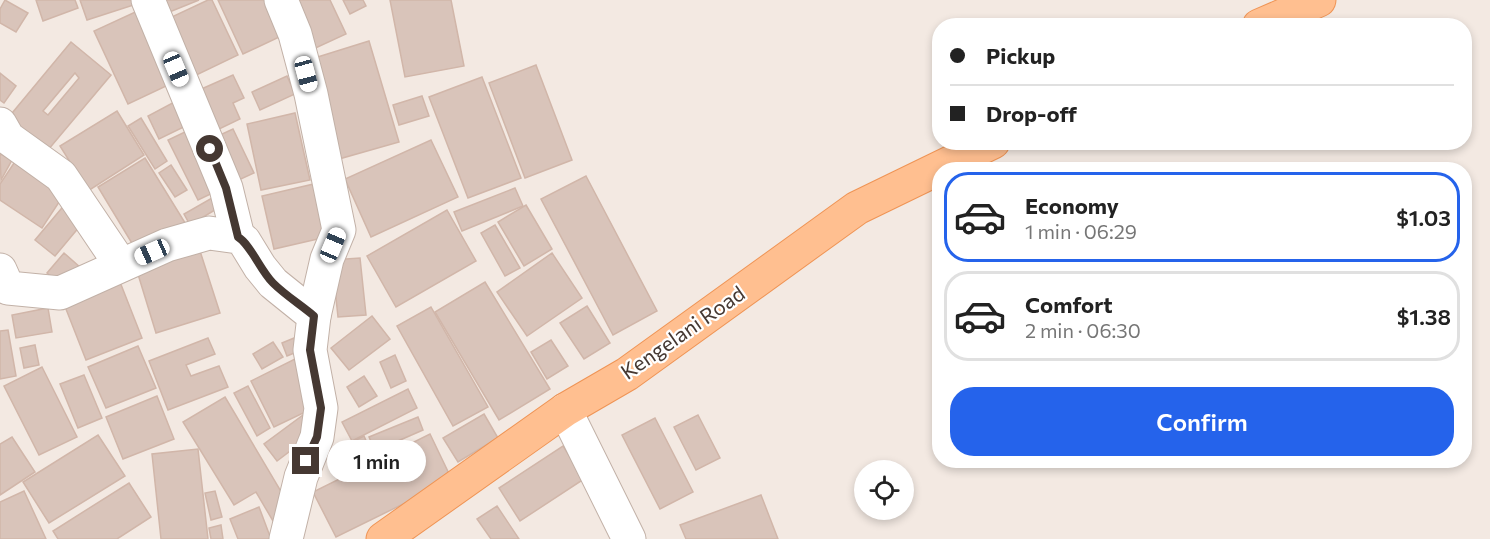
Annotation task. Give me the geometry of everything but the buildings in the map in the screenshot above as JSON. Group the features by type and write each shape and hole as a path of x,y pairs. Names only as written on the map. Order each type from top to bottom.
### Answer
{"main road":[{"path":"1277,18 1319,0"},
{"name":"Kengelani Road","path":"952,162 977,150"},
{"name":"Kengelani Road","path":"383,539 565,410 627,374 857,208 932,172"}],"street":[{"path":"148,0 226,188 238,237"},
{"path":"281,0 296,34 311,94 339,231 327,259 314,316 310,350 321,408 317,437 301,477 286,539"},
{"path":"0,124 8,138 61,176 121,266"},
{"path":"0,270 8,288 60,293 167,245 202,234 238,237 244,241 273,283 314,316"},
{"path":"565,410 629,539"}],"route":[{"path":"210,149 226,188 238,237 244,241 273,283 314,316 310,350 321,408 317,437 306,461"}]}
